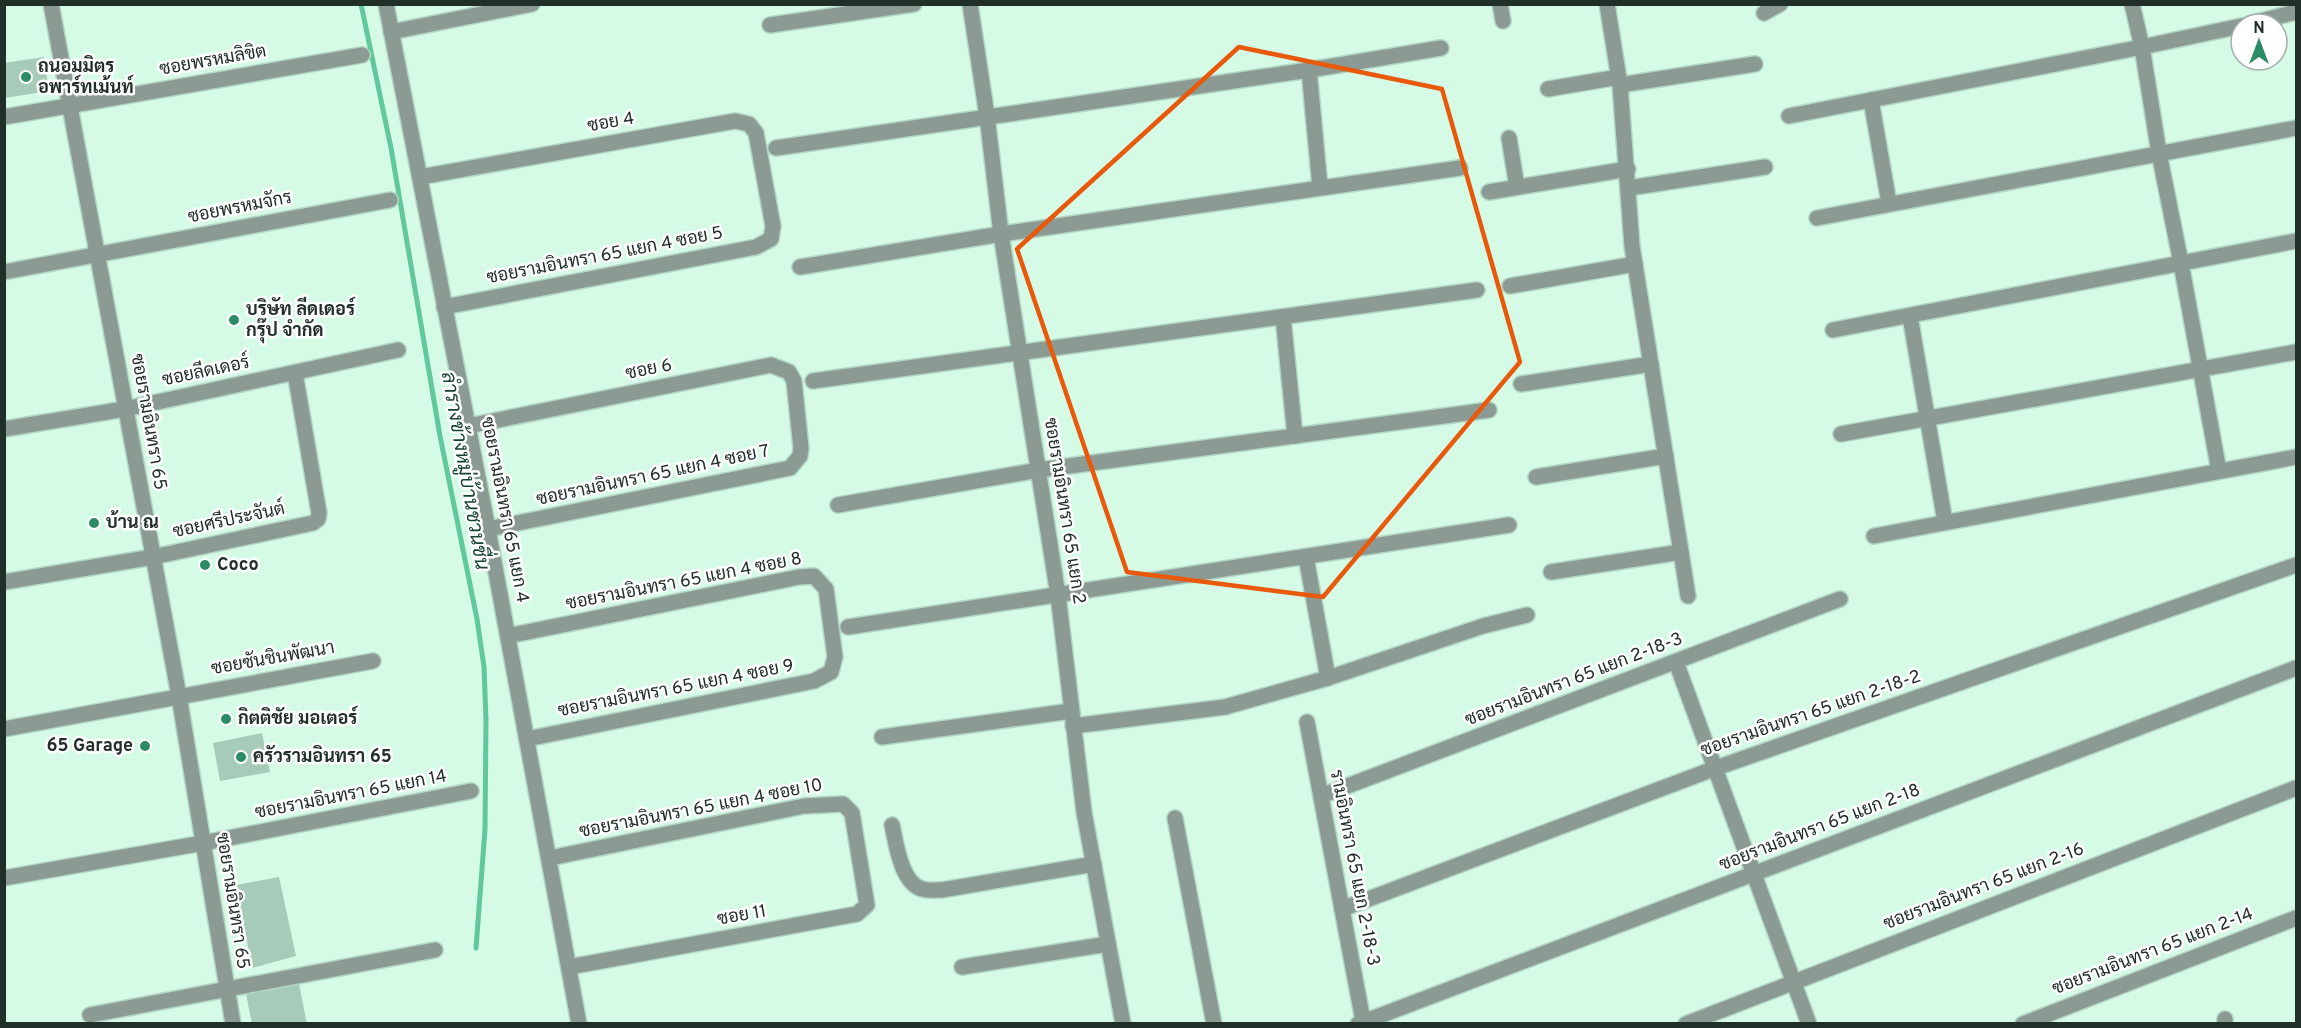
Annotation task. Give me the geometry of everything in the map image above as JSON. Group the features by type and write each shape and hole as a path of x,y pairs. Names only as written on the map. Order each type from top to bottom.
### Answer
{"street":[{"name":"ซอยรามอินทรา 65","path":"51,4 179,696 233,1023"},
{"name":"ซอยรามอินทรา 65 แยก 4","path":"386,4 488,529 579,1023"},
{"path":"391,32 532,4"},
{"path":"770,26 914,4"},
{"name":"ซอยรามอินทรา 65 แยก 2","path":"970,4 987,116 1001,234 1058,596 1084,812 1123,1023"},
{"path":"1500,4 1503,21"},
{"path":"1607,4 1620,81 1635,264 1688,596"},
{"path":"1764,13 1780,4"},
{"path":"2132,4 2142,47 2159,153 2219,471"},
{"path":"1789,116 2229,29"},
{"path":"776,148 1309,70 1441,48"},
{"name":"ซอยพรหมลิขิต","path":"4,117 362,55"},
{"path":"1548,88 1755,64"},
{"path":"1309,70 1320,188"},
{"path":"1871,100 1889,203"},
{"name":"ซอย 4","path":"420,177 735,120 749,124 756,133 773,226 771,239"},
{"path":"1817,218 2296,128"},
{"path":"1509,138 1517,188"},
{"path":"1629,188 1764,167"},
{"path":"800,267 1001,234 1460,168"},
{"path":"1489,192 1628,169"},
{"name":"ซอยพรหมจักร","path":"4,272 390,200"},
{"name":"ซอยรามอินทรา 65 แยก 4 ซอย 5","path":"444,307 756,247 771,239"},
{"path":"1833,330 2296,241"},
{"path":"1510,286 1635,264"},
{"path":"813,381 1477,290"},
{"path":"1283,316 1295,436"},
{"path":"1910,316 1945,522"},
{"name":"ซอยลีดเดอร์","path":"4,429 125,409 398,350"},
{"path":"1841,434 2296,352"},
{"path":"1521,384 1651,364"},
{"name":"ซอย 6","path":"468,426 771,365 789,372 794,381 800,456 790,468"},
{"name":"ซอยศรีประจันต์","path":"4,582 153,557 313,523 318,519 319,513 295,373"},
{"path":"838,506 1039,470 1489,410"},
{"path":"1536,477 1666,456"},
{"path":"1874,536 2296,457"},
{"name":"ซอยรามอินทรา 65 แยก 4 ซอย 7","path":"488,529 790,468"},
{"path":"849,627 1509,525"},
{"path":"1551,572 1681,552"},
{"path":"1306,557 1328,678"},
{"name":"ซอยรามอินทรา 65 แยก 2-18-2","path":"1342,909 1716,768 2296,565"},
{"name":"ซอยรามอินทรา 65 แยก 4 ซอย 8","path":"508,636 799,577 814,576 826,589 835,657 831,672"},
{"name":"ซอยรามอินทรา 65 แยก 2-18-3","path":"1321,796 1840,599"},
{"path":"882,737 1072,718 1225,707 1328,678 1483,626 1527,615"},
{"name":"ซอยซันชินพัฒนา","path":"4,729 373,661"},
{"path":"1676,662 1809,1023"},
{"name":"ซอยรามอินทรา 65 แยก 2-18","path":"1360,1022 2296,668"},
{"name":"ซอยรามอินทรา 65 แยก 4 ซอย 9","path":"527,739 814,681 831,672"},
{"name":"รามอินทรา 65 แยก 2-18-3","path":"1307,722 1342,909 1360,1022"},
{"name":"ซอยรามอินทรา 65 แยก 2-16","path":"1686,1023 2296,788"},
{"name":"ซอยรามอินทรา 65 แยก 14","path":"4,878 203,843 471,791"},
{"name":"ซอยรามอินทรา 65 แยก 4 ซอย 10","path":"550,858 827,803 843,804 852,813 859,853"},
{"path":"1175,818 1214,1023"},
{"path":"892,825 900,861 911,881 922,889 942,890 1094,864"},
{"name":"ซอย 11","path":"569,967 857,914 867,905 859,853"},
{"name":"ซอยรามอินทรา 65 แยก 2-14","path":"2023,1023 2296,918"},
{"path":"963,967 1108,944"},
{"path":"90,1015 435,950"}],"highlighted area":[{"path":"1239,47 1442,89 1520,362 1323,597 1127,572 1017,249"}],"building":[{"name":"ถนอมมิตร อพาร์ทเม้นท์","path":"44,57 49,91 4,98 4,63"},
{"name":"ครัวรามอินทรา 65","path":"262,733 270,772 220,781 213,743"},
{"path":"279,877 296,956 252,968 236,885"},
{"path":"299,984 307,1024 252,1024 246,994"}],"waterway":[{"name":"ลำรางข้างหมู่บ้านชวนชื่น","path":"361,4 391,148 440,436 477,619 484,667 485,829 476,948"}],"place":[{"name":"ถนอมมิตร อพาร์ทเม้นท์","path":"26,77"},
{"name":"บริษัท ลีดเดอร์ กรุ๊ป จำกัด","path":"234,320"},
{"name":"บ้าน ณ","path":"94,523"},
{"name":"Coco","path":"205,565"},
{"name":"กิตติชัย มอเตอร์","path":"226,719"},
{"name":"65 Garage","path":"145,746"},
{"name":"ครัวรามอินทรา 65","path":"241,757"}]}
